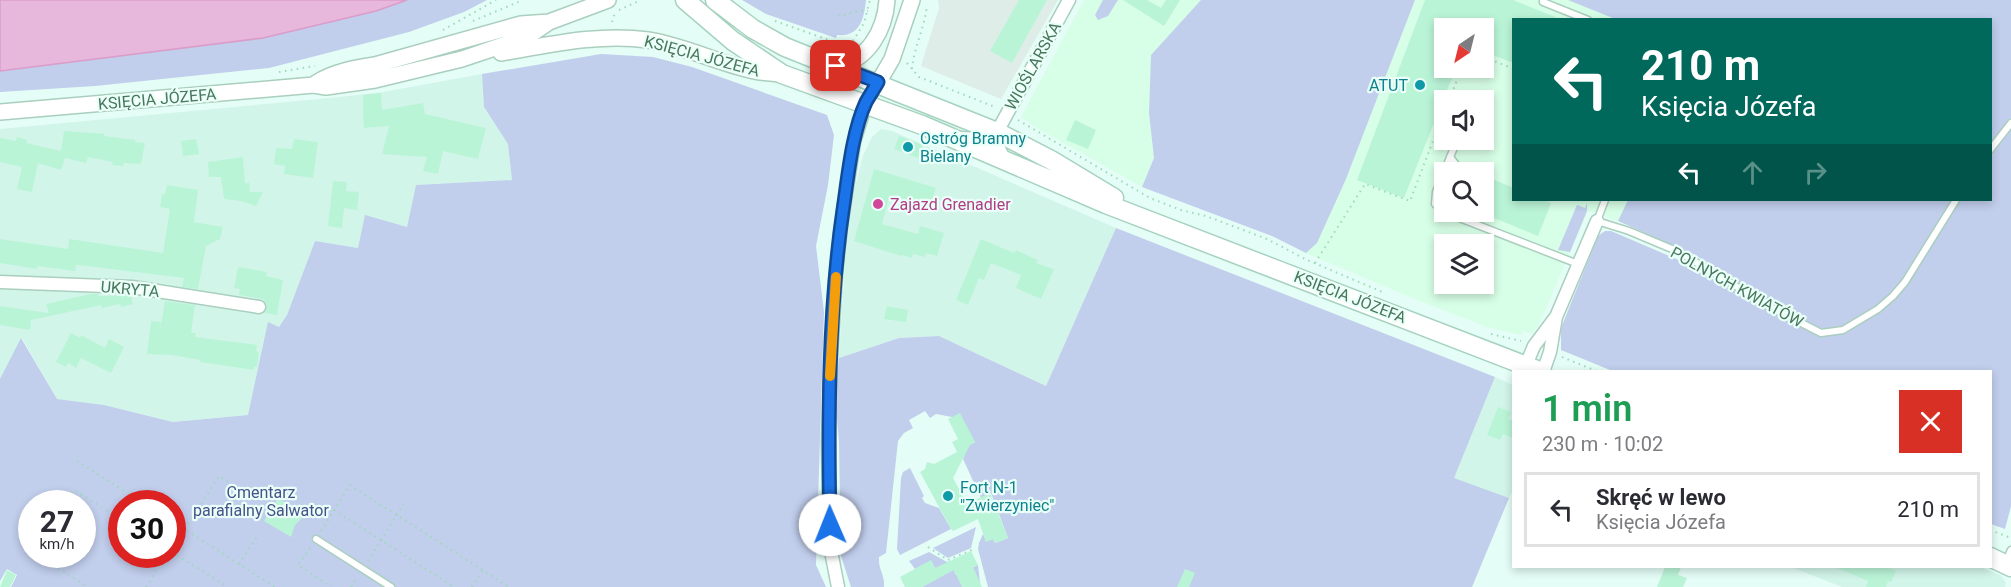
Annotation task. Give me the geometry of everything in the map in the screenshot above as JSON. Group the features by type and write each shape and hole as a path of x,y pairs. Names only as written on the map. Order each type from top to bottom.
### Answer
{"main road":[{"name":"KSIĘCIA JÓZEFA","path":"715,0 735,17 768,38 801,54 878,82 997,132 1051,160 1156,223"},
{"path":"687,2 733,42 782,74"},
{"name":"KSIĘCIA JÓZEFA","path":"782,74 951,137 1106,204 1537,370"}],"street":[{"name":"KSIĘCIA JÓZEFA","path":"0,112 314,85 326,87 375,80 462,58 527,37 549,22 608,0"},
{"path":"836,66 856,60 867,50 879,32 887,0"},
{"path":"838,587 830,546 828,444 831,357 841,226 854,142 866,104 892,59 912,0"},
{"name":"WIOŚLARSKA","path":"997,132 1069,0"},
{"name":"KSIĘCIA JÓZEFA","path":"314,85 324,78 355,68 375,65 521,24 549,22"},
{"name":"KSIĘCIA JÓZEFA","path":"462,58 600,38 627,38 650,40 756,72 782,74"},
{"path":"951,137 980,139 997,132 996,140 999,149 1009,164"},
{"path":"1537,370 1550,352 1556,317 1597,221"},
{"name":"UKRYTA","path":"0,282 132,287 259,307"},
{"path":"1537,370 1534,346 1556,317"}],"lane":[{"path":"1543,0 1543,2 1583,18"},
{"path":"1992,147 2011,123"},
{"path":"1452,160 1454,150"},
{"path":"1597,221 1605,201"},
{"name":"POLNYCH KWIATÓW","path":"1597,221 1629,231 1679,252 1772,308 1821,333 1843,330 1878,309 1893,296 1905,282 1955,201"},
{"path":"1469,222 1578,264"},
{"path":"316,539 391,587"}],"path":[{"path":"443,30 496,0"},
{"path":"434,33 474,21 523,0"},
{"path":"612,22 615,12 641,0"},
{"path":"851,43 861,29 870,0"},
{"path":"912,69 926,17 928,0"},
{"path":"838,15 848,16 856,10 868,11"},
{"path":"772,21 840,44 851,43 859,47"},
{"path":"905,61 919,77 1002,109"},
{"path":"1494,61 1512,68"},
{"path":"273,73 314,66"},
{"path":"1017,119 1150,198 1267,239 1315,263 1390,295"},
{"path":"1315,263 1365,184 1410,201 1434,138"},
{"path":"1560,356 1594,370"},
{"path":"77,461 123,490"},
{"path":"186,527 219,476 255,499"},
{"path":"331,587 298,565 350,485 509,587"},
{"path":"351,587 406,500"},
{"path":"334,510 454,587"},
{"path":"186,530 275,587"},
{"path":"1992,531 2011,538"},
{"path":"239,564 259,534"},
{"path":"928,547 948,560 974,549"},
{"path":"186,561 228,587"},
{"path":"58,568 88,587"},
{"path":"146,587 158,568"},
{"path":"472,587 483,570"}],"shaded area":[{"path":"0,0 407,0 376,11 263,38 0,71"},
{"path":"938,0 1058,0 1001,99 921,66 939,8"},
{"path":"1084,0 1201,0 1151,56 1149,113 1154,158 1142,187 1021,117"},
{"path":"1415,0 1568,0 1613,18 1512,18 1512,201 1628,201 1618,221 1588,211 1539,324 1532,334 1523,331 1521,335 1487,327 1306,253 1317,243 1346,179"},
{"path":"482,74 484,107 508,144 512,180 416,185 407,227 358,248 315,241 287,315 279,327 269,323 248,415 173,422 104,405 57,399 22,338 0,380 0,129 340,97 383,92"},
{"path":"881,129 892,131 1116,228 1046,386 939,336 899,338 839,358 848,215 863,156 872,137"},
{"path":"1495,377 1512,385 1512,492 1509,498 1453,478"},
{"path":"1794,568 1982,568 2000,575 2006,583 2005,587 1842,587"}],"green space":[{"path":"407,0 487,0 464,12 409,32 269,68 95,86 0,92 0,71 263,38 376,11"},
{"path":"742,0 866,0 862,20 856,30 845,35 837,35 836,38 766,14"},
{"path":"1103,0 1118,0 1108,16 1098,20 1095,15"},
{"path":"1201,0 1415,0 1346,179 1317,243 1306,253 1272,236 1142,187 1154,158 1149,113 1151,55"},
{"path":"1568,0 2011,0 2011,506 2005,529 1992,524 1992,370 1610,370 1561,350 1561,328 1598,236 1605,231 1611,231 1681,261 1734,291 1736,279 1693,254 1618,221 1628,201 1992,201 1992,18 1613,18"},
{"name":"Cmentarz parafialny Salwator","path":"601,54 653,57 692,67 827,115 834,135 828,185 816,246 824,312 816,565 826,587 11,587 17,575 7,569 0,581 0,379 21,338 57,399 104,405 173,422 248,415 268,322 279,327 287,315 315,241 358,248 365,215 407,227 416,185 512,180 508,144 484,107 482,74"},
{"path":"1587,203 1587,211 1570,252 1558,250 1577,205 1585,208"},
{"path":"1116,228 1495,377 1454,478 1509,498 1472,587 988,587 978,549 979,543 983,534 986,541 993,539 995,543 1008,538 991,493 981,498 963,459 968,446 975,442 952,417 936,414 930,418 925,411 909,420 913,428 904,433 898,441 886,553 879,557 884,587 851,587 841,556 839,442 835,398 839,358 899,338 939,336 1046,386"},
{"path":"910,468 924,496 922,498 925,503 939,508 951,529 900,555 897,549 901,478 903,472"},
{"path":"976,527 971,548 948,558 933,548"},
{"path":"929,552 947,562 950,561 956,575 978,565 980,583 972,587 922,587 940,577 931,561 915,569 909,561"}],"building":[{"path":"1019,0 1047,0 1012,63 990,51"},
{"path":"1123,0 1147,0 1161,8 1166,0 1180,0 1164,26"},
{"name":"ATUT","path":"1425,0 1513,0 1558,18 1512,18 1512,62 1494,56 1494,18 1434,18 1434,78 1452,78 1447,90 1434,90 1434,123 1404,198 1357,180"},
{"path":"381,93 382,110 423,103 425,114 486,128 478,159 443,151 438,174 423,171 427,157 382,154 389,126 364,128 363,113 363,95"},
{"path":"1075,120 1096,130 1088,149 1066,140"},
{"path":"64,131 105,134 104,136 145,143 141,164 124,163 123,166 88,157 86,163 65,158 61,170 38,163 32,192 17,189 22,167 0,162 0,138 16,141 17,137 27,140 26,143 61,151"},
{"name":"Ostróg Bramny Bielany","path":"899,136 923,145 918,158 894,149"},
{"path":"196,139 199,154 183,156 181,141"},
{"path":"294,139 318,142 313,178 284,174 285,166 274,164 276,148 292,149"},
{"path":"243,157 245,184 249,182 250,192 263,192 256,206 224,199 221,177 209,177 208,162"},
{"path":"874,169 936,188 929,210 889,198 882,224 918,234 920,226 944,233 937,256 926,253 925,257 913,254 912,258 854,241"},
{"path":"1494,180 1512,187 1512,201 1551,203 1538,236 1494,218"},
{"path":"333,181 347,182 346,191 359,192 357,210 344,208 342,228 328,226"},
{"path":"167,185 198,190 194,222 223,227 220,239 206,246 198,289 182,287 184,278 76,265 75,271 37,266 37,269 0,263 0,239 68,249 69,239 163,253 170,209 160,207 162,194 165,194"},
{"path":"981,239 1014,253 1016,250 1038,260 1036,263 1054,269 1041,299 1016,288 1021,275 991,263 984,280 979,278 968,305 956,300"},
{"path":"238,267 267,272 266,276 283,280 277,315 265,313 267,305 263,299 239,295 240,289 234,288"},
{"path":"98,294 99,296 131,295 133,304 102,308 101,305 31,320 30,330 0,325 0,306 49,313 46,304"},
{"path":"165,301 195,305 191,333 196,333 195,337 257,345 256,351 259,352 257,367 254,366 254,370 200,362 200,360 172,355 147,354 151,321 161,322 160,331"},
{"path":"887,306 908,310 906,322 884,319"},
{"path":"71,333 80,338 81,335 105,348 109,339 124,347 111,373 81,358 76,368 68,363 66,367 56,362"},
{"path":"1498,407 1511,412 1508,419 1512,420 1512,438 1503,434 1500,440 1487,435"},
{"path":"960,413 975,442 970,445 953,478 967,504 990,493 1008,538 995,543 993,539 986,542 978,519 953,531 920,472 925,469 927,462 934,464 957,452 952,442 958,439 948,419"},
{"path":"278,498 305,515 295,525 291,537 264,521 268,514 265,512 271,503 274,505"},
{"path":"971,551 978,565 973,567 982,587 962,587 954,570 922,587 905,587 900,577 931,560 935,568"},
{"path":"1665,568 1681,568 1678,575 1687,578 1683,587 1657,587"},
{"path":"1837,568 1889,568 1896,571 1886,587 1866,587 1868,581"},
{"path":"1185,569 1195,573 1189,587 1177,587"},
{"path":"7,570 16,575 10,587 0,587"}],"slow traffic":[{"path":"830,376 836,277"}],"place":[{"name":"ATUT","path":"1420,85"},
{"name":"Ostróg Bramny Bielany","path":"908,147"},
{"name":"Zajazd Grenadier","path":"878,204"},
{"name":"Fort N-1 \"Zwierzyniec\"","path":"948,496"}],"route":[{"path":"830,525 828,444 831,357 841,226 854,142 866,104 878,82 836,66"}]}
